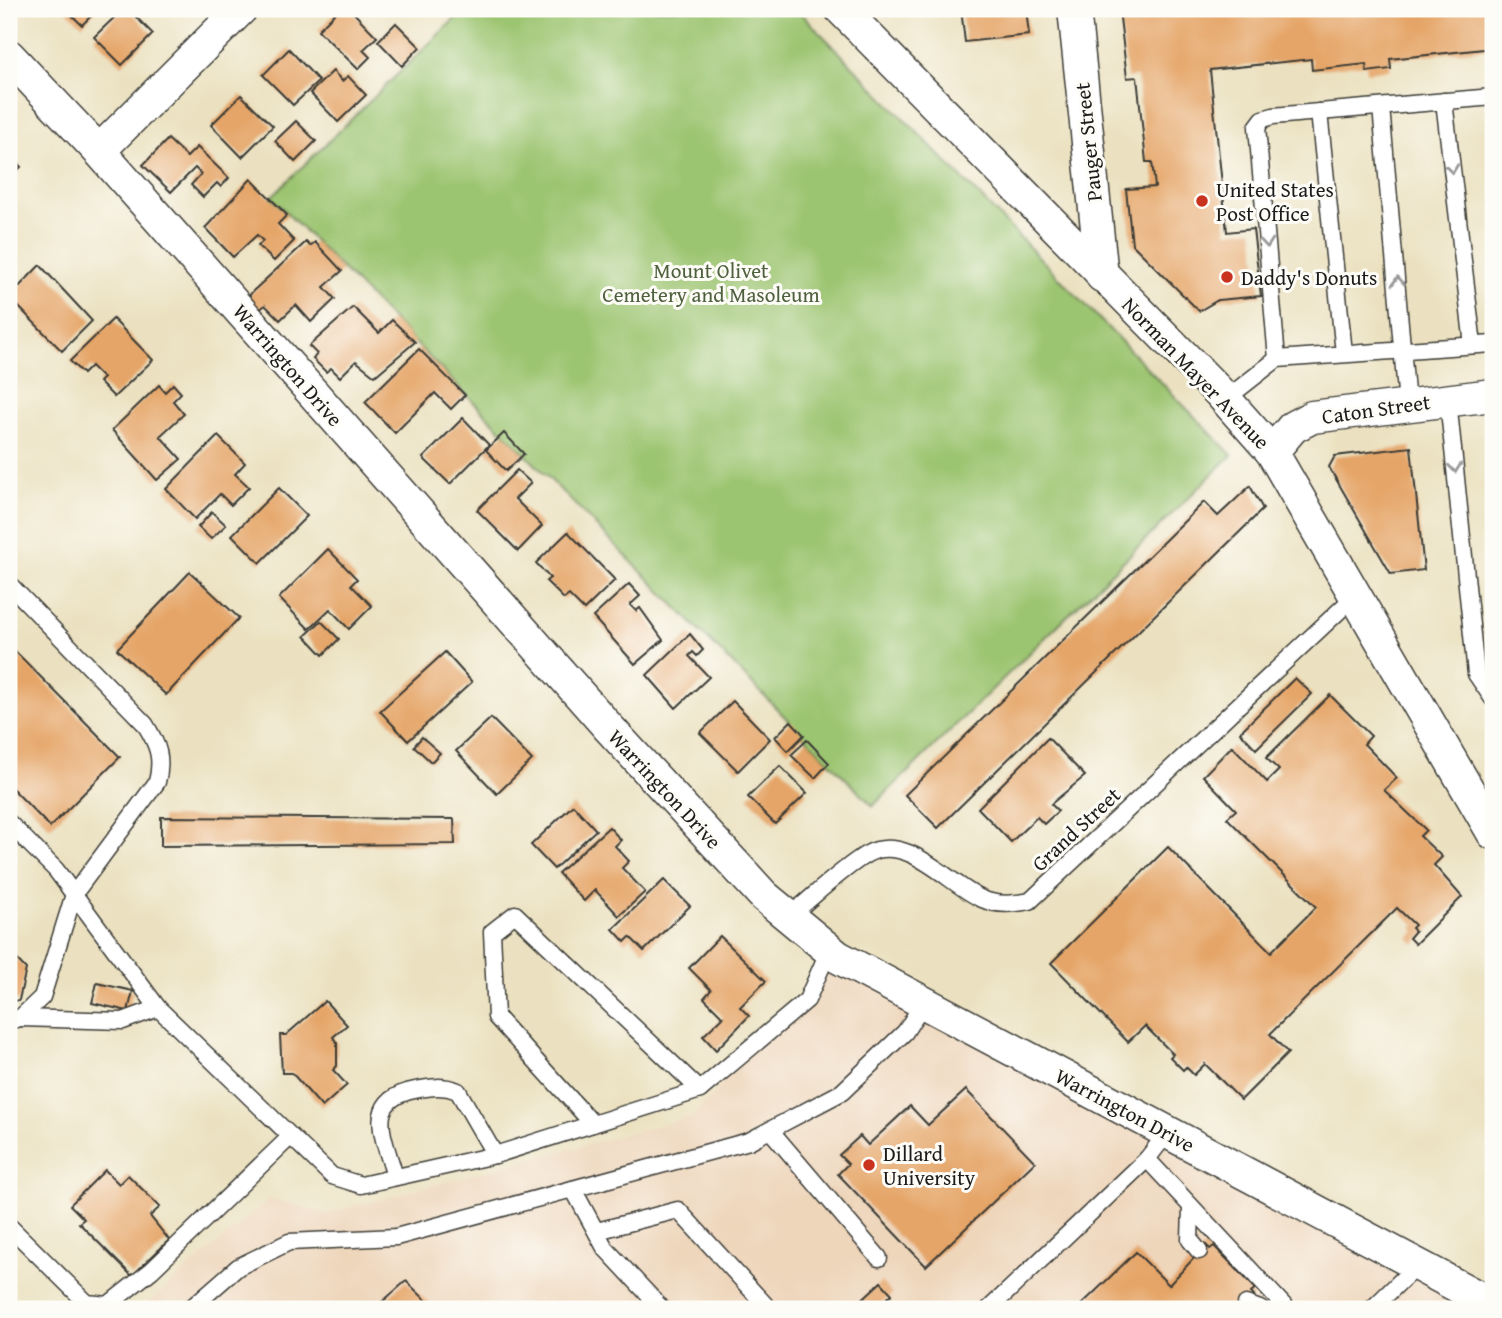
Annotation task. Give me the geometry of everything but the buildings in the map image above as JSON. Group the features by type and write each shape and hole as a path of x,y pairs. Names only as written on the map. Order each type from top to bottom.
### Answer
{"street":[{"path":"99,151 241,9"},
{"name":"Norman Mayer Avenue","path":"841,9 1226,399 1272,452 1493,833"},
{"name":"Pauger Street","path":"1074,9 1102,276"},
{"name":"Warrington Drive","path":"9,56 99,151 609,728 787,918 829,950 1493,1306"},
{"name":"Caton Street","path":"1272,452 1293,427 1312,417 1493,395"}],"lane":[{"path":"1277,359 1257,127 1268,117 1493,97"},
{"path":"1444,101 1473,345"},
{"path":"1381,107 1407,404"},
{"path":"1319,112 1344,353"},
{"path":"1226,399 1277,359 1493,344"},
{"path":"1448,400 1476,674 1493,699"},
{"path":"9,584 145,723 158,745 162,764 158,782 74,894 42,997 15,1020"},
{"name":"Grand Street","path":"787,918 868,853 887,850 906,852 983,900 1006,905 1030,901 1355,596"},
{"path":"9,823 56,870 158,1008 332,1176 361,1185 495,1155 701,1090 807,1000 829,950"},
{"path":"593,1124 496,1017 492,932 515,914 701,1090"},
{"path":"190,1309 238,1267 289,1242 396,1237 749,1141 842,1092 905,1032 924,1002"},
{"path":"15,1020 123,1021 158,1008"},
{"path":"395,1177 381,1122 382,1106 400,1093 440,1086 458,1091 495,1155"},
{"path":"770,1130 879,1258"},
{"path":"989,1309 1147,1159 1168,1132"},
{"path":"9,1226 87,1303 108,1305 152,1270 290,1137"},
{"path":"1147,1159 1287,1309"},
{"path":"573,1189 606,1248 662,1309"},
{"path":"1191,1208 1190,1240 1199,1251"},
{"path":"597,1231 678,1210 769,1309"},
{"path":"1372,1309 1417,1265"}],"shaded area":[{"name":"Dillard University","path":"838,957 1493,1309 141,1309 271,1198 325,1214 693,1116"}],"green space":[{"name":"Mount Olivet Cemetery and Masoleum","path":"465,9 797,9 1232,455 873,806 271,197"}],"place":[{"name":"United States Post Office","path":"1202,201"},
{"name":"Daddy's Donuts","path":"1227,277"},
{"name":"Dillard University","path":"869,1165"}]}
